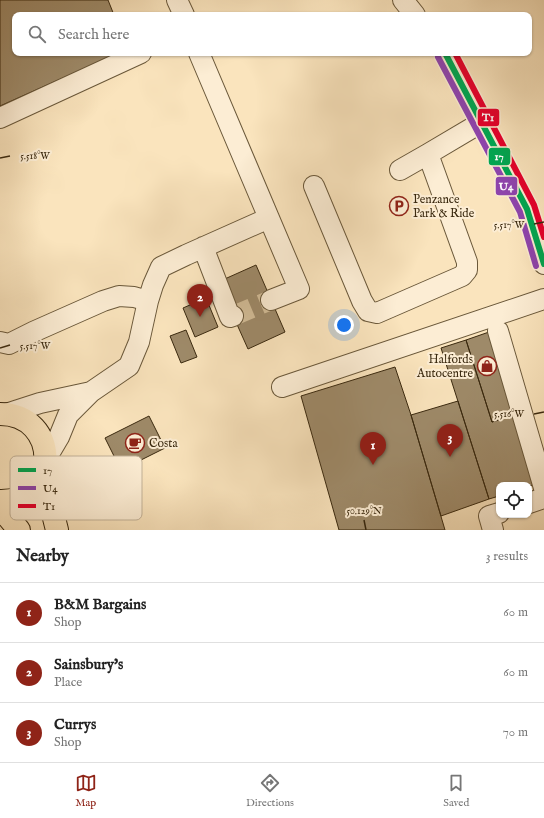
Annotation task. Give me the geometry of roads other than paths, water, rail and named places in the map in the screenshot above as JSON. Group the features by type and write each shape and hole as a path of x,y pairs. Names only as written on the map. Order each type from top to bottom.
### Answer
{"highway":[{"path":"2,414 14,416 25,421 37,431 44,444 45,456"},
{"path":"0,501 10,502"},
{"path":"0,511 10,519"},
{"path":"11,520 19,530"},
{"path":"54,520 57,530"}],"street":[{"path":"177,0 183,12"},
{"path":"403,0 413,12"},
{"path":"0,118 134,56"},
{"path":"200,56 298,289 271,300"},
{"path":"447,56 526,208 544,264"},
{"path":"400,170 482,122"},
{"path":"314,186 362,301 368,311 377,313 462,276 467,270 467,262 428,154"},
{"path":"49,456 68,415 91,392 129,366 139,342 153,285 161,268 202,247 269,218"},
{"path":"202,247 230,317 233,316"},
{"path":"0,342 9,344 103,301 120,296 134,297 148,301"},
{"path":"282,387 544,299"},
{"path":"498,331 544,488"},
{"path":"2,414 40,403 91,392"},
{"path":"532,502 544,498"},
{"path":"493,530 488,516 496,514"}],"tunnel":[{"path":"233,316 271,300"}],"place":[{"name":"Penzance Park & Ride","path":"399,206"},
{"name":"Sainsbury's","path":"200,317"},
{"name":"Halfords Autocentre","path":"487,366"},
{"name":"Costa","path":"135,443"},
{"name":"Currys","path":"450,457"},
{"name":"B&M Bargains","path":"373,465"}]}
